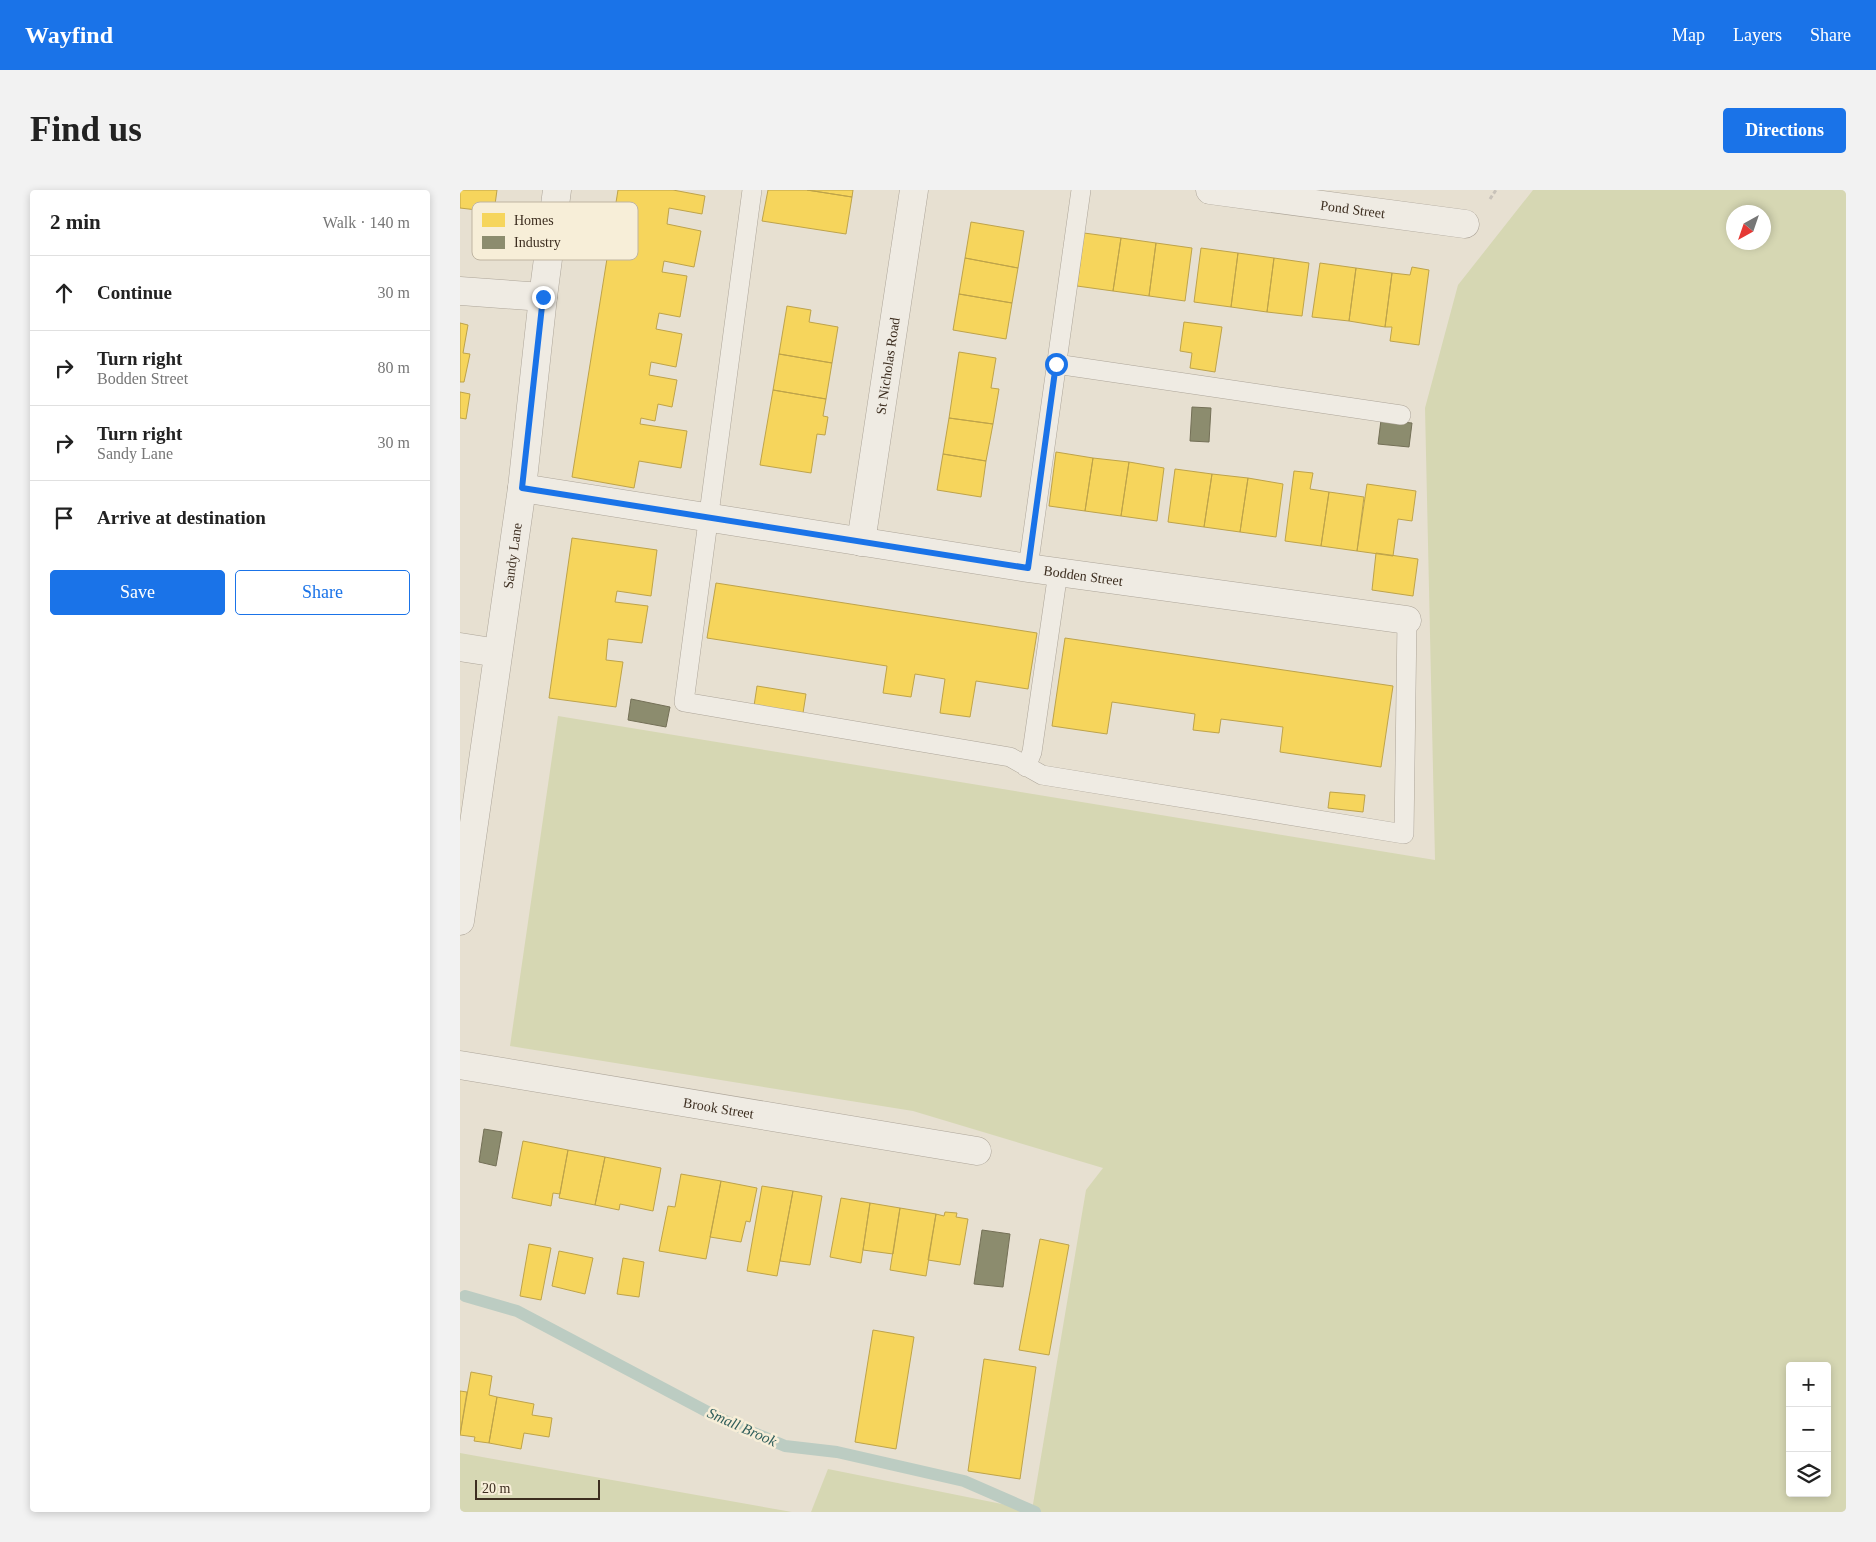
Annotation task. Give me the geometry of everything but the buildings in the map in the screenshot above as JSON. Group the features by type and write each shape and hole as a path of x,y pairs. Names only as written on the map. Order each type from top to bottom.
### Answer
{"street":[{"name":"St Nicholas Road","path":"861,542 914,190"},
{"name":"Pond Street","path":"1210,190 1464,224"},
{"name":"Sandy Lane","path":"460,921 522,488 548,260"},
{"path":"460,291 543,297"},
{"name":"Bodden Street","path":"522,488 708,519 1028,568 1407,620"},
{"path":"460,647 498,654"},
{"name":"Brook Street","path":"460,1065 977,1151"}],"lane":[{"path":"752,190 684,702 1010,757 1042,775 1404,834 1407,620"},
{"path":"1028,568 1082,190"},
{"path":"1056,364 1401,415"},
{"path":"1026,767 1032,752 1058,572"}],"green space":[{"path":"1533,190 1846,190 1846,1512 811,1512 828,1469 1032,1510 1086,1190 1103,1168 913,1111 510,1046 558,716 1435,860 1425,408 1458,285"},
{"path":"460,1453 792,1512 460,1512"}],"waterway":[{"name":"Small Brook","path":"465,1296 517,1311 723,1420 785,1446 837,1452 964,1481 1035,1512"}],"route":[{"path":"543,297 522,488 708,519 1028,568 1056,364"}]}
